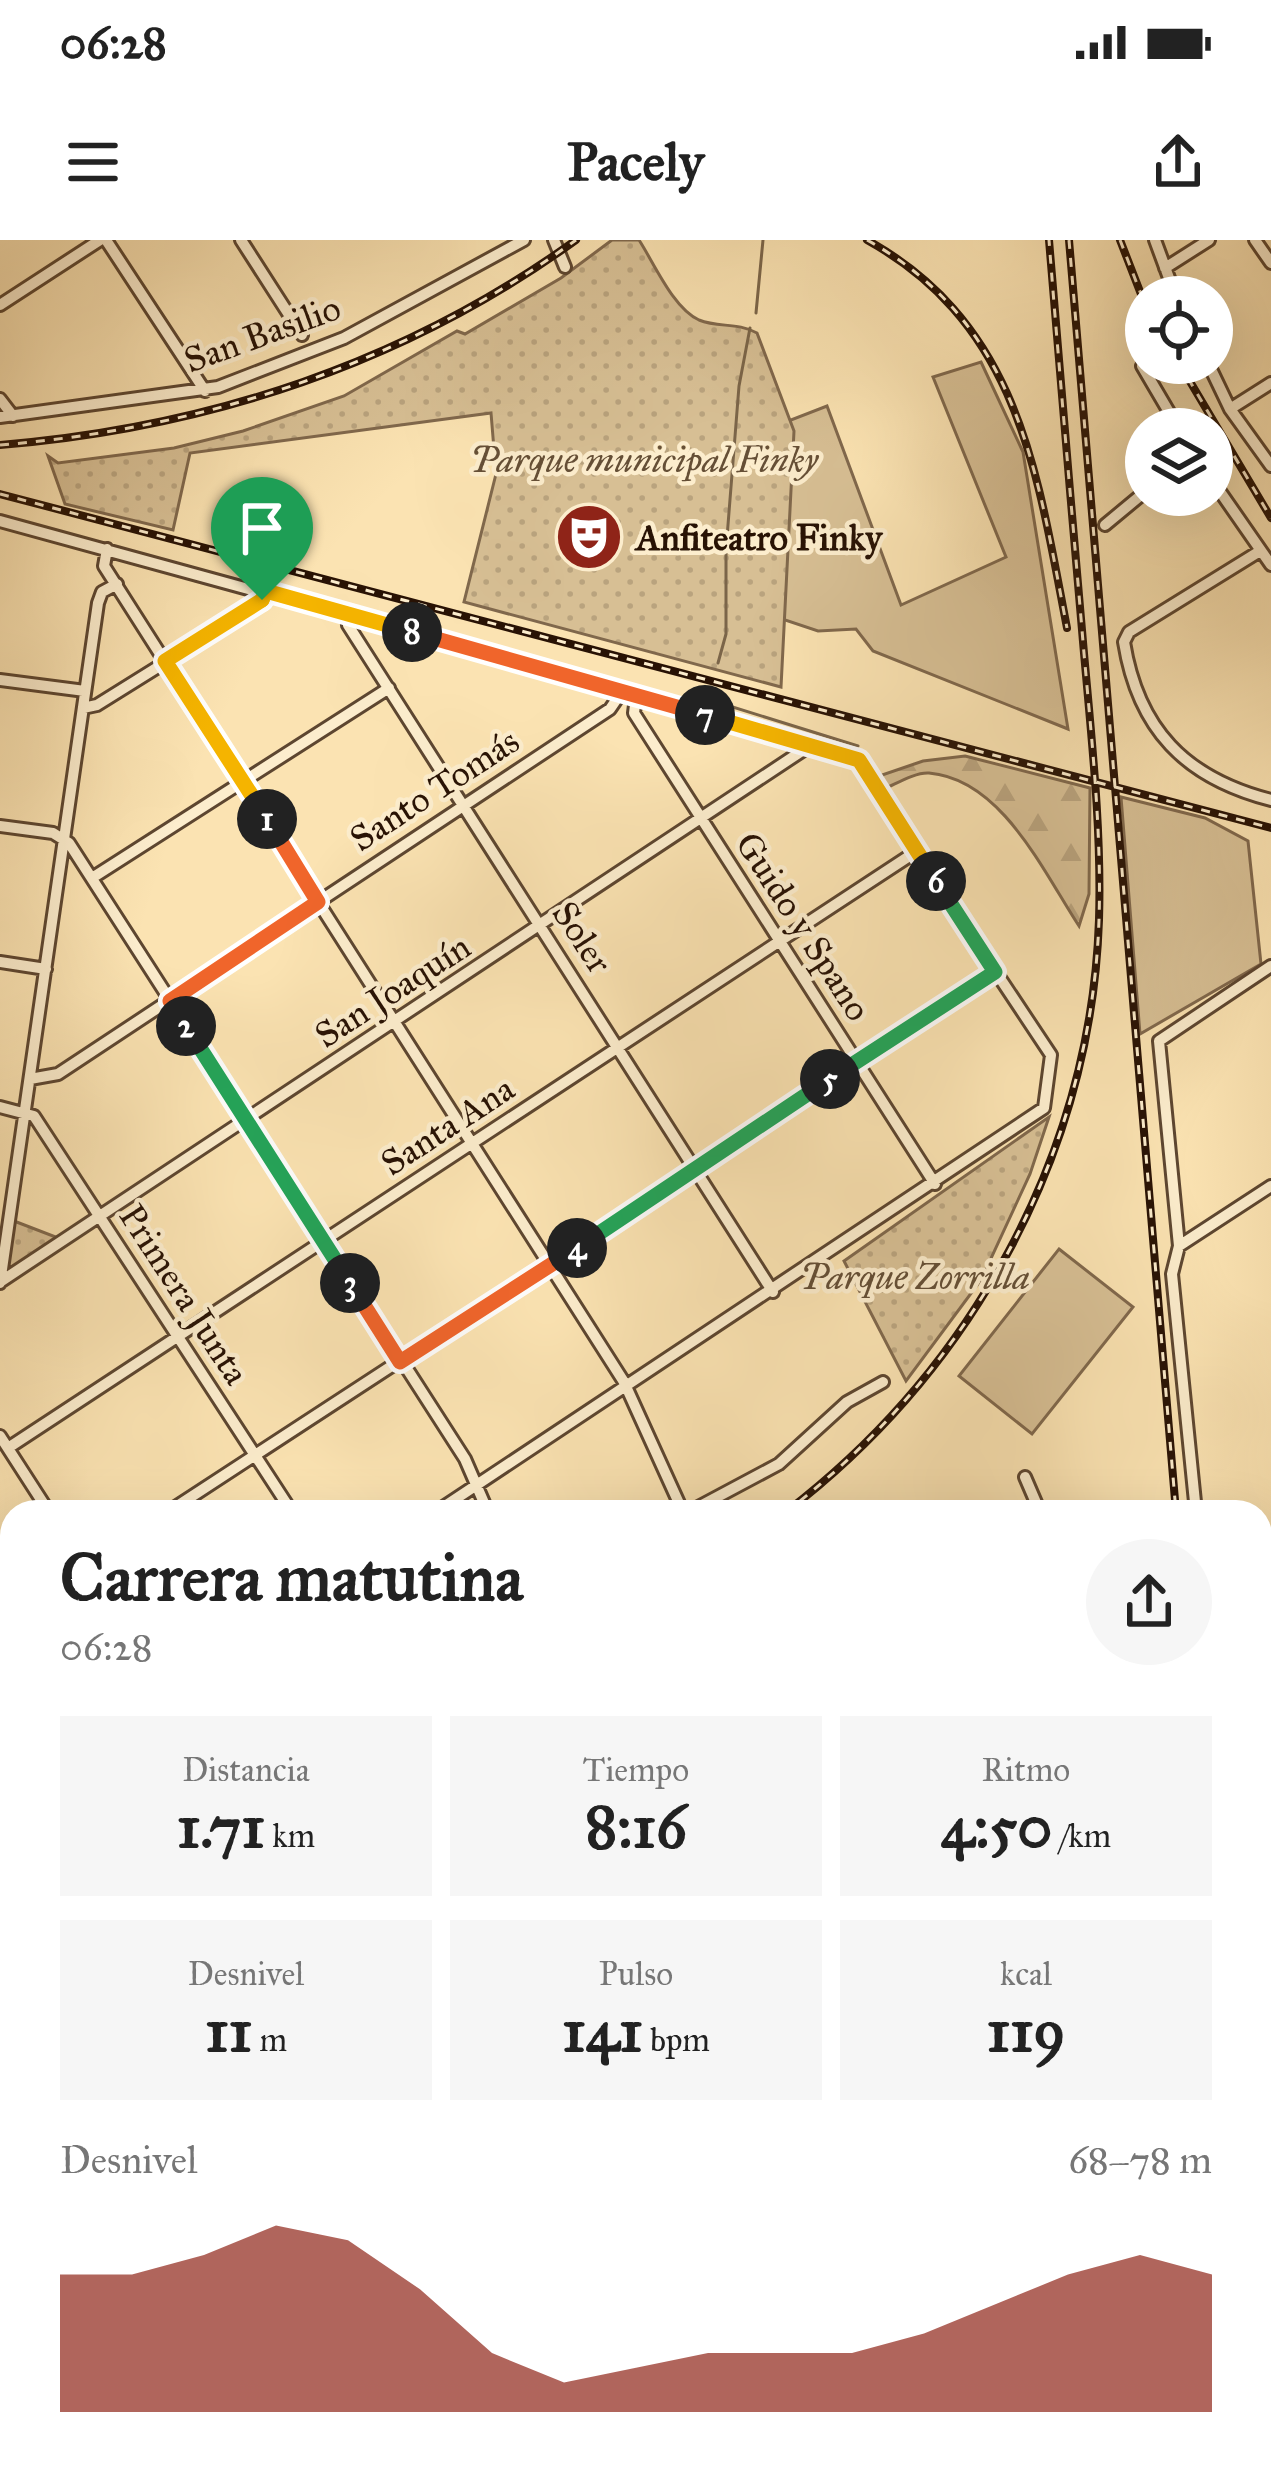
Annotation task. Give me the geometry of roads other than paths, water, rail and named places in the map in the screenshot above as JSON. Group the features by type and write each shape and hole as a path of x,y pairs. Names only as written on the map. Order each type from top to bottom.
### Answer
{"street":[{"path":"0,305 103,240 205,391"},
{"path":"241,240 302,335"},
{"name":"San Basilio","path":"6,417 205,391 344,338 524,240"},
{"path":"554,240 566,267"},
{"path":"1155,240 1168,276"},
{"path":"1165,268 1209,240"},
{"path":"1256,240 1271,263"},
{"path":"1232,408 1271,383"},
{"path":"0,399 6,417"},
{"path":"1233,413 1271,466"},
{"path":"1105,526 1125,509"},
{"path":"1233,511 1271,565"},
{"path":"0,521 347,613 856,758 1054,1061 1044,1108 627,1389 453,1500"},
{"path":"107,549 104,566 627,1389 680,1500"},
{"path":"1260,551 1127,634 1124,641 1135,687 1169,750 1234,789 1271,800"},
{"path":"0,1284 4,1226 26,1110 100,596 117,584"},
{"path":"83,708 97,705 259,604 266,591"},
{"name":"Soler","path":"347,613 348,625 773,1292"},
{"path":"0,680 86,691"},
{"path":"92,878 389,688"},
{"name":"Santo Tomás","path":"30,1079 58,1074 170,1001 610,709 621,693"},
{"name":"Guido y Spano","path":"636,697 634,713 935,1184"},
{"name":"San Joaquín","path":"0,1284 814,743"},
{"path":"0,826 63,837 400,1362 483,1500"},
{"name":"Santa Ana","path":"8,1448 916,851"},
{"path":"0,962 46,969"},
{"path":"1195,1500 1172,1274 1179,1246 1159,1041 1271,966"},
{"path":"188,1500 995,972"},
{"path":"0,1106 26,1110"},
{"name":"Primera Junta","path":"26,1110 284,1500"},
{"path":"1179,1246 1271,1186"},
{"path":"709,1500 779,1464 847,1402 884,1382"},
{"path":"0,1436 41,1500"},
{"path":"1025,1477 1035,1500"}],"waterway":[{"path":"756,313 763,240"},
{"path":"718,663 726,634 726,550 739,386 750,328"},
{"path":"707,699 858,746"}],"railway":[{"path":"0,445 154,423 302,382 444,322 576,240"},
{"path":"867,240 918,275 959,315 990,359 1031,460 1067,628"},
{"path":"800,1500 912,1393 964,1324 1009,1251 1045,1173 1073,1092 1091,1007 1099,920 1097,811 1049,240"},
{"path":"1069,240 1175,1500"},
{"path":"1120,240 1134,276"},
{"path":"1191,384 1271,518"},
{"path":"0,494 1271,828"}],"place":[{"name":"Anfiteatro Finky","path":"589,537"}],"park label":[{"name":"Parque municipal Finky","path":"644,459"},
{"name":"Parque Zorrilla","path":"915,1276"}]}
